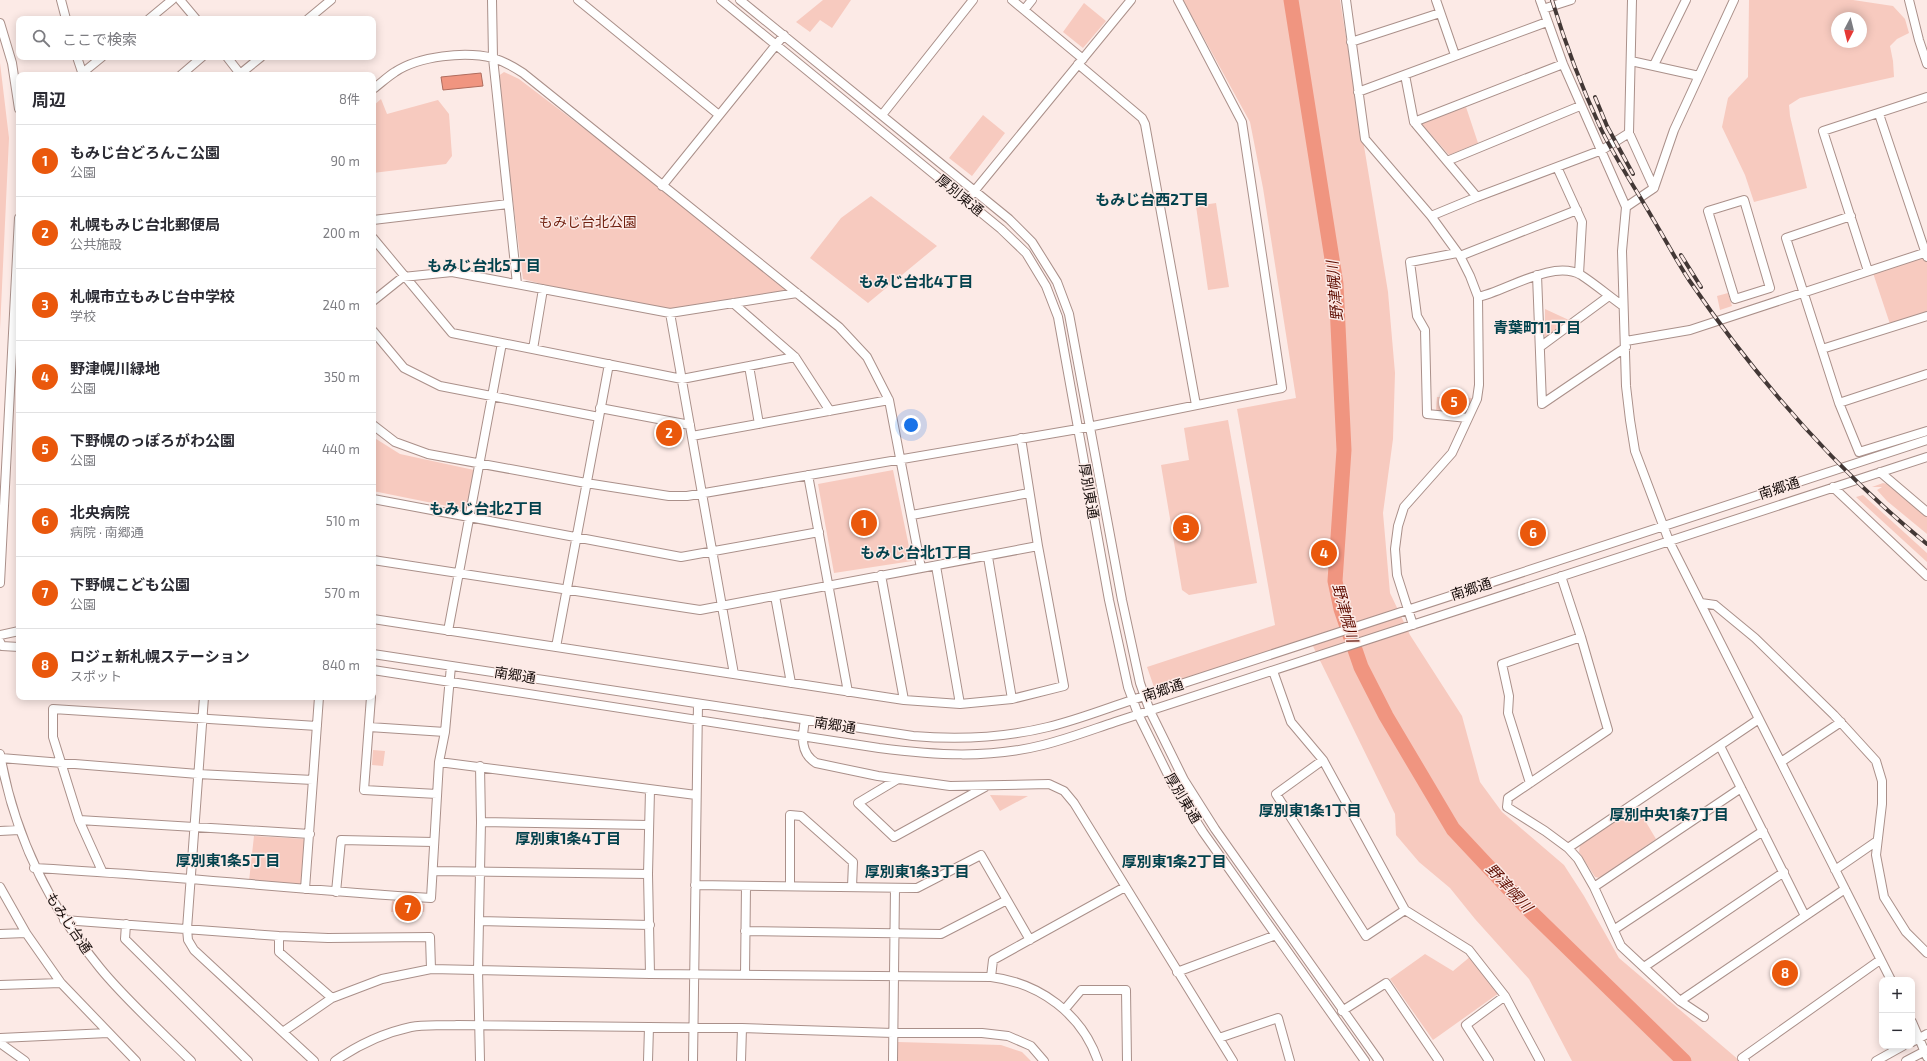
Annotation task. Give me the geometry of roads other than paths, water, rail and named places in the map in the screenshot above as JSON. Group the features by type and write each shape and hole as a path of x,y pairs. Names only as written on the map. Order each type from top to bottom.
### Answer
{"street":[{"path":"61,0 65,16"},
{"path":"153,16 172,0"},
{"path":"180,0 193,16"},
{"path":"312,16 331,0"},
{"path":"492,0 492,58 517,284"},
{"path":"578,0 719,115"},
{"name":"厚別東通","path":"721,0 967,200 1026,253 1046,286 1058,317 1109,600 1132,700 1172,783 1203,832 1365,1061"},
{"name":"厚別東通","path":"740,0 1009,219 1032,242 1058,282 1069,314 1122,600 1150,711 1184,780 1215,829 1342,1011 1379,1061"},
{"path":"882,115 973,0"},
{"path":"1012,0 1142,118 1145,124 1196,405"},
{"path":"1024,10 1032,0"},
{"path":"967,200 1131,0"},
{"path":"376,427 395,442 428,454 481,462 586,483 668,496 687,496 1078,429 1282,388 1242,122 1178,0"},
{"path":"1346,0 1365,139 1431,216 1458,254 1470,276 1478,297 1479,386 1477,398 1452,453 1404,508 1398,526 1395,549 1397,575 1413,625"},
{"path":"1437,0 1455,56"},
{"path":"1540,0 1547,22 1580,106 1602,150 1626,207 1622,251 1623,306 1626,344 1626,386 1635,451 1669,541 1889,977"},
{"path":"1543,9 1571,0"},
{"path":"1632,0 1629,133 1654,188"},
{"path":"1654,65 1686,0"},
{"path":"1626,207 1654,188 1674,130 1734,0"},
{"path":"1909,0 1919,40 1927,64"},
{"path":"1351,42 1440,13"},
{"path":"1358,92 1547,22"},
{"path":"0,23 12,63 16,89"},
{"path":"662,186 784,35"},
{"path":"376,88 396,71 433,58 454,55 492,58 523,73 839,327 867,357 889,400 921,568"},
{"path":"78,60 81,72"},
{"path":"84,72 98,60"},
{"path":"184,72 198,60"},
{"path":"229,60 238,72"},
{"path":"242,72 257,60"},
{"path":"1631,61 1699,76"},
{"path":"1414,122 1563,64"},
{"path":"1405,75 1414,122 1477,197"},
{"path":"1868,271 1823,132 1927,97"},
{"path":"1447,161 1580,106"},
{"path":"1537,275 1542,404 1626,344 1690,330 1764,304 1926,254 1879,114"},
{"path":"1431,216 1602,150 1629,133"},
{"path":"1557,167 1582,222 1579,274"},
{"path":"1744,200 1770,288 1758,292 1734,300 1708,211 1744,200"},
{"path":"376,220 508,204"},
{"path":"1468,418 1427,414 1425,330 1417,316 1410,262 1458,254 1577,210"},
{"path":"1850,216 1786,238 1839,403 1859,452 1927,431"},
{"path":"376,242 403,277 452,333 682,379 795,357"},
{"path":"1478,297 1537,275 1558,270 1579,274 1623,306"},
{"path":"376,299 403,277 452,272 670,313 797,293"},
{"path":"533,349 543,289"},
{"path":"1758,292 1764,304"},
{"path":"1540,347 1610,296"},
{"path":"733,303 795,357 830,411"},
{"path":"670,313 734,674"},
{"path":"1822,349 1927,316"},
{"path":"0,583 15,370 16,332"},
{"path":"376,335 404,368 440,386 599,417"},
{"path":"448,631 481,462 502,343"},
{"path":"556,648 608,364"},
{"path":"749,366 759,424"},
{"path":"1839,403 1927,374"},
{"path":"692,436 889,400"},
{"path":"600,408 690,424"},
{"path":"376,620 904,700 960,704 1012,699 1064,686 1038,546 1021,438"},
{"name":"南郷通","path":"376,654 913,736 941,739 972,739 1008,735 1044,728 1145,696 1927,440"},
{"name":"南郷通","path":"376,671 911,752 939,755 984,755 1043,745 1927,456"},
{"path":"1880,472 1927,512"},
{"path":"808,475 848,692"},
{"path":"1833,487 1927,576"},
{"path":"912,515 1029,493"},
{"path":"376,500 681,557 819,532"},
{"path":"376,560 700,610 1038,546"},
{"path":"988,556 1012,699"},
{"path":"936,566 960,704"},
{"path":"880,575 904,700"},
{"path":"1561,576 1581,637 1608,730 1508,798 1507,806 1568,848 1578,859 1594,887 1615,929 1621,946 1680,1000 1704,1017"},
{"path":"775,596 791,683"},
{"path":"1701,603 1715,605 1755,638 1841,722 1876,761 1882,781 1882,804 1876,855 1886,902 1906,932 1927,953"},
{"path":"0,635 16,632"},
{"path":"1530,783 1508,713 1509,696 1502,664 1581,637"},
{"path":"0,642 2,646 16,647"},
{"path":"34,868 102,871 336,892 431,898 433,842 437,794 445,732 451,666"},
{"path":"1273,671 1291,722 1322,760 1405,910 1469,950 1505,996 1540,1061"},
{"path":"204,700 192,878 187,929 188,940 194,950 284,1031 314,1061"},
{"path":"305,889 319,700"},
{"path":"371,700 364,790 437,794"},
{"path":"692,1061 698,704"},
{"path":"102,871 80,820 53,737 54,709 317,726"},
{"path":"1568,848 1759,719"},
{"path":"805,720 802,736 804,750 810,759 816,763 898,779 950,786 1049,784 1064,791 1074,803 1232,1061"},
{"path":"1781,762 1841,722"},
{"path":"369,727 445,732"},
{"path":"1720,746 1805,916"},
{"path":"0,756 62,764 198,774 313,780"},
{"name":"もみじ台通","path":"0,756 7,792 19,830 34,868 64,920 100,969 191,1061"},
{"path":"1322,760 1276,794 1366,936 1405,910"},
{"path":"440,762 696,795"},
{"path":"480,766 481,822 478,970 480,1061"},
{"path":"898,779 858,803 894,837 988,785"},
{"path":"1594,887 1741,788"},
{"path":"650,790 648,825 650,974"},
{"path":"790,886 790,815 801,816 853,862 852,887"},
{"path":"80,820 310,834"},
{"path":"481,822 648,825"},
{"path":"0,831 19,830"},
{"path":"1615,929 1763,831"},
{"path":"336,892 340,840 433,842"},
{"path":"1835,870 1877,841"},
{"path":"695,885 917,888 981,855 1030,940"},
{"path":"433,871 648,874"},
{"path":"1644,967 1784,872"},
{"path":"745,975 746,886"},
{"path":"0,887 26,934 62,983 136,1061"},
{"path":"991,977 993,960 1125,887"},
{"path":"893,1061 895,888"},
{"path":"1680,1000 1845,889"},
{"path":"745,931 941,934 1007,900"},
{"path":"64,920 279,936 328,938 430,933 431,969"},
{"path":"479,921 650,925"},
{"path":"126,924 125,939 248,1061"},
{"path":"0,934 26,934"},
{"path":"1177,972 1276,935"},
{"path":"279,936 279,952 332,998"},
{"path":"1745,1061 1742,1058 1880,960"},
{"path":"284,1031 332,998 382,979 431,969 650,974 991,977 1011,979 1036,989 1065,1009 1093,1046 1098,1061"},
{"path":"0,986 62,983"},
{"path":"1342,1011 1386,983 1439,1061"},
{"path":"1065,1009 1080,990 1126,990 1127,1061"},
{"path":"1489,1061 1466,1025 1505,996"},
{"path":"1219,1038 1278,1018 1290,1061"},
{"path":"335,1061 358,1045 385,1034 412,1027 480,1026 693,1027 982,1033 1008,1036 1032,1046 1044,1061"},
{"path":"1906,1061 1926,1053 1924,1036 1915,1026"},
{"path":"648,1061 649,1027"},
{"path":"741,1061 742,1028"},
{"path":"0,1038 108,1033"},
{"path":"1915,1040 1924,1036"},
{"path":"0,1043 24,1061"},
{"path":"1876,1061 1898,1049"}],"waterway":[{"name":"野津幌川","path":"1291,0 1336,284 1344,450 1335,581 1341,609 1361,667 1386,716 1453,829 1528,909 1684,1061"}],"railway":[{"path":"1552,0 1574,65 1601,129 1689,280 1769,387 1799,421 1860,485 1927,544"},
{"path":"1595,97 1607,126 1633,174"},
{"path":"1681,255 1701,287"}],"place":[{"name":"下野幌のっぽろがわ公園","path":"1454,402"},
{"name":"札幌もみじ台北郵便局","path":"669,433"},
{"name":"もみじ台どろんこ公園","path":"864,523"},
{"name":"札幌市立もみじ台中学校","path":"1186,528"},
{"name":"北央病院","path":"1533,533"},
{"name":"野津幌川緑地","path":"1324,553"},
{"name":"下野幌こども公園","path":"408,908"},
{"name":"ロジェ新札幌ステーション","path":"1785,973"}],"district":[{"name":"もみじ台西2丁目","path":"1152,200"},
{"name":"もみじ台北5丁目","path":"484,266"},
{"name":"もみじ台北4丁目","path":"916,282"},
{"name":"青葉町11丁目","path":"1537,328"},
{"name":"もみじ台北2丁目","path":"486,509"},
{"name":"もみじ台北1丁目","path":"916,553"},
{"name":"厚別東1条1丁目","path":"1310,811"},
{"name":"厚別中央1条7丁目","path":"1669,815"},
{"name":"厚別東1条4丁目","path":"568,839"},
{"name":"厚別東1条5丁目","path":"228,861"},
{"name":"厚別東1条2丁目","path":"1174,862"},
{"name":"厚別東1条3丁目","path":"917,872"}],"park label":[{"name":"もみじ台北公園","path":"588,222"}]}
